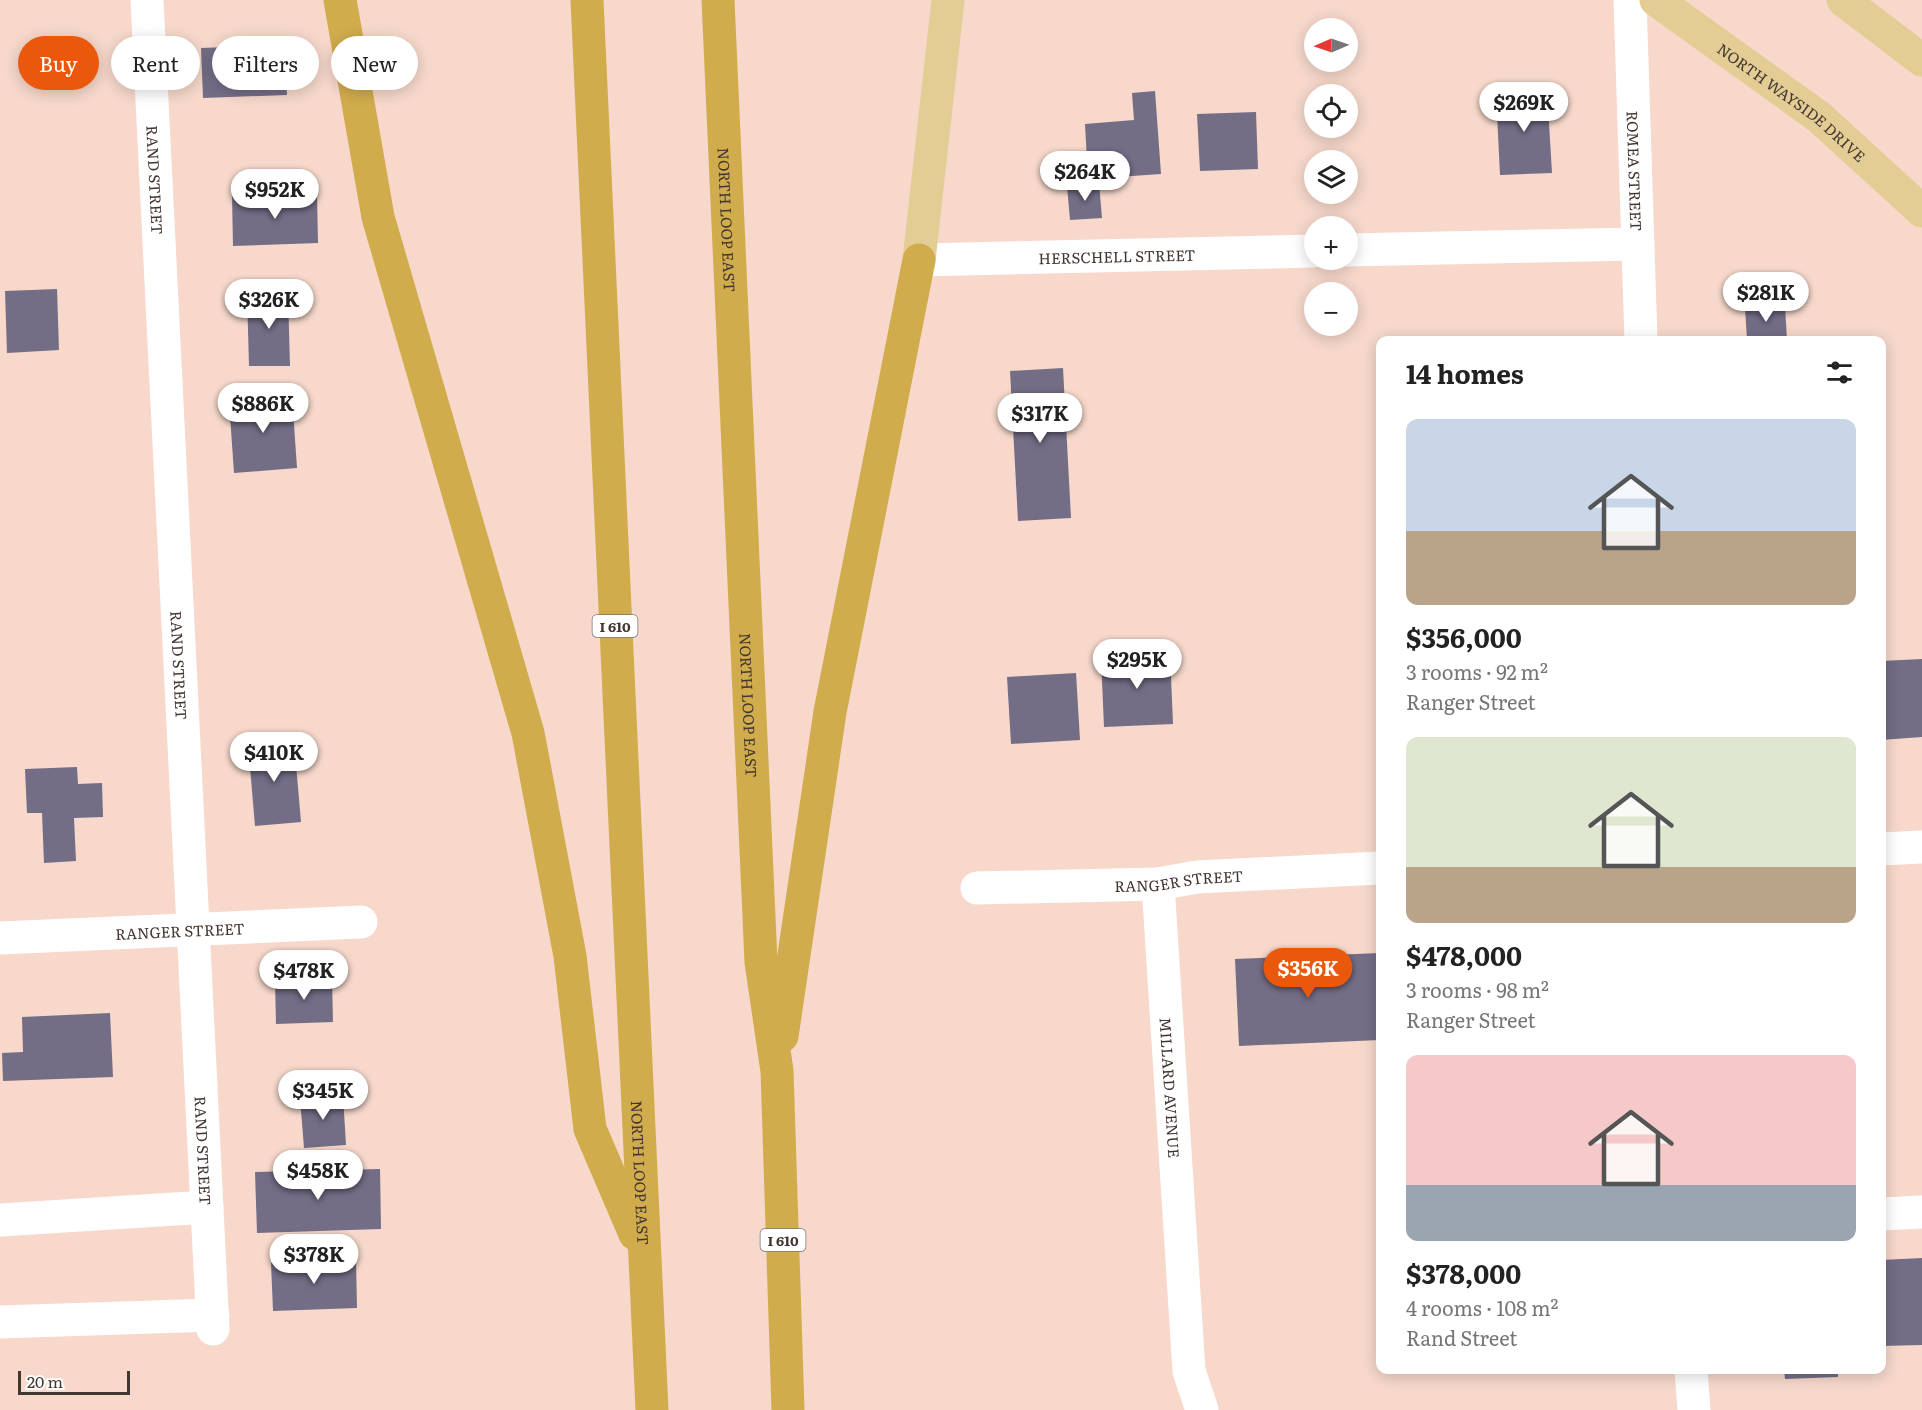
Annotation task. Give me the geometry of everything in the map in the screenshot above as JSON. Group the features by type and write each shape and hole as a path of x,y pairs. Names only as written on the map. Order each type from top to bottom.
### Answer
{"highway":[{"path":"340,0 378,217 528,733 570,956 590,1129 643,1252"},
{"name":"NORTH LOOP EAST","path":"587,0 652,1410"},
{"name":"NORTH LOOP EAST","path":"718,0 761,962 777,1071 788,1410"},
{"path":"777,1071 830,712 920,260"}],"main road":[{"path":"920,260 948,0"},
{"name":"NORTH WAYSIDE DRIVE","path":"1656,0 1819,117 1922,211"},
{"path":"1843,0 1922,60"}],"street":[{"name":"RAND STREET","path":"0,1322 213,1322 147,0"},
{"name":"ROMEA STREET","path":"1630,0 1641,336"},
{"path":"1358,250 1637,244"},
{"name":"HERSCHELL STREET","path":"920,260 1304,251"},
{"path":"1886,849 1922,847"},
{"name":"RANGER STREET","path":"977,888 1158,884 1197,877 1376,868"},
{"name":"MILLARD AVENUE","path":"1158,884 1189,1371 1202,1410"},
{"name":"RANGER STREET","path":"0,938 361,922"},
{"path":"0,1220 207,1207"},
{"path":"1886,1214 1922,1212"},
{"path":"1691,1374 1694,1410"}],"building":[{"path":"201,48 212,48 212,90 287,90 287,95 203,98"},
{"path":"1547,90 1552,173 1500,175 1496,93"},
{"path":"1155,91 1161,174 1088,179 1085,124 1134,120 1132,93"},
{"path":"1256,112 1258,169 1200,171 1197,114"},
{"path":"1099,183 1102,218 1070,220 1067,186"},
{"path":"317,194 318,243 233,246 232,196"},
{"path":"57,289 59,350 7,353 5,291"},
{"path":"288,293 290,366 249,366 247,294"},
{"path":"1785,306 1787,336 1747,336 1745,308"},
{"path":"1063,368 1071,518 1018,521 1010,371"},
{"path":"292,396 297,468 234,473 229,401"},
{"path":"1170,653 1173,724 1104,727 1101,657"},
{"path":"1922,659 1922,737 1886,740 1886,661"},
{"path":"1076,673 1080,740 1011,744 1007,677"},
{"path":"294,741 301,822 255,826 248,744"},
{"path":"77,767 78,784 102,783 103,817 74,818 76,861 44,863 42,813 27,813 25,769"},
{"path":"1376,953 1376,1040 1239,1046 1235,959"},
{"path":"332,978 333,1022 276,1024 275,980"},
{"path":"110,1013 113,1077 3,1081 2,1053 23,1052 22,1017"},
{"path":"343,1095 346,1145 304,1148 300,1098"},
{"path":"380,1169 381,1229 257,1233 255,1172"},
{"path":"1922,1258 1922,1345 1886,1346 1886,1260"},
{"path":"356,1260 357,1308 273,1311 271,1263"},
{"path":"1784,1374 1838,1374 1838,1377 1785,1379"}]}
